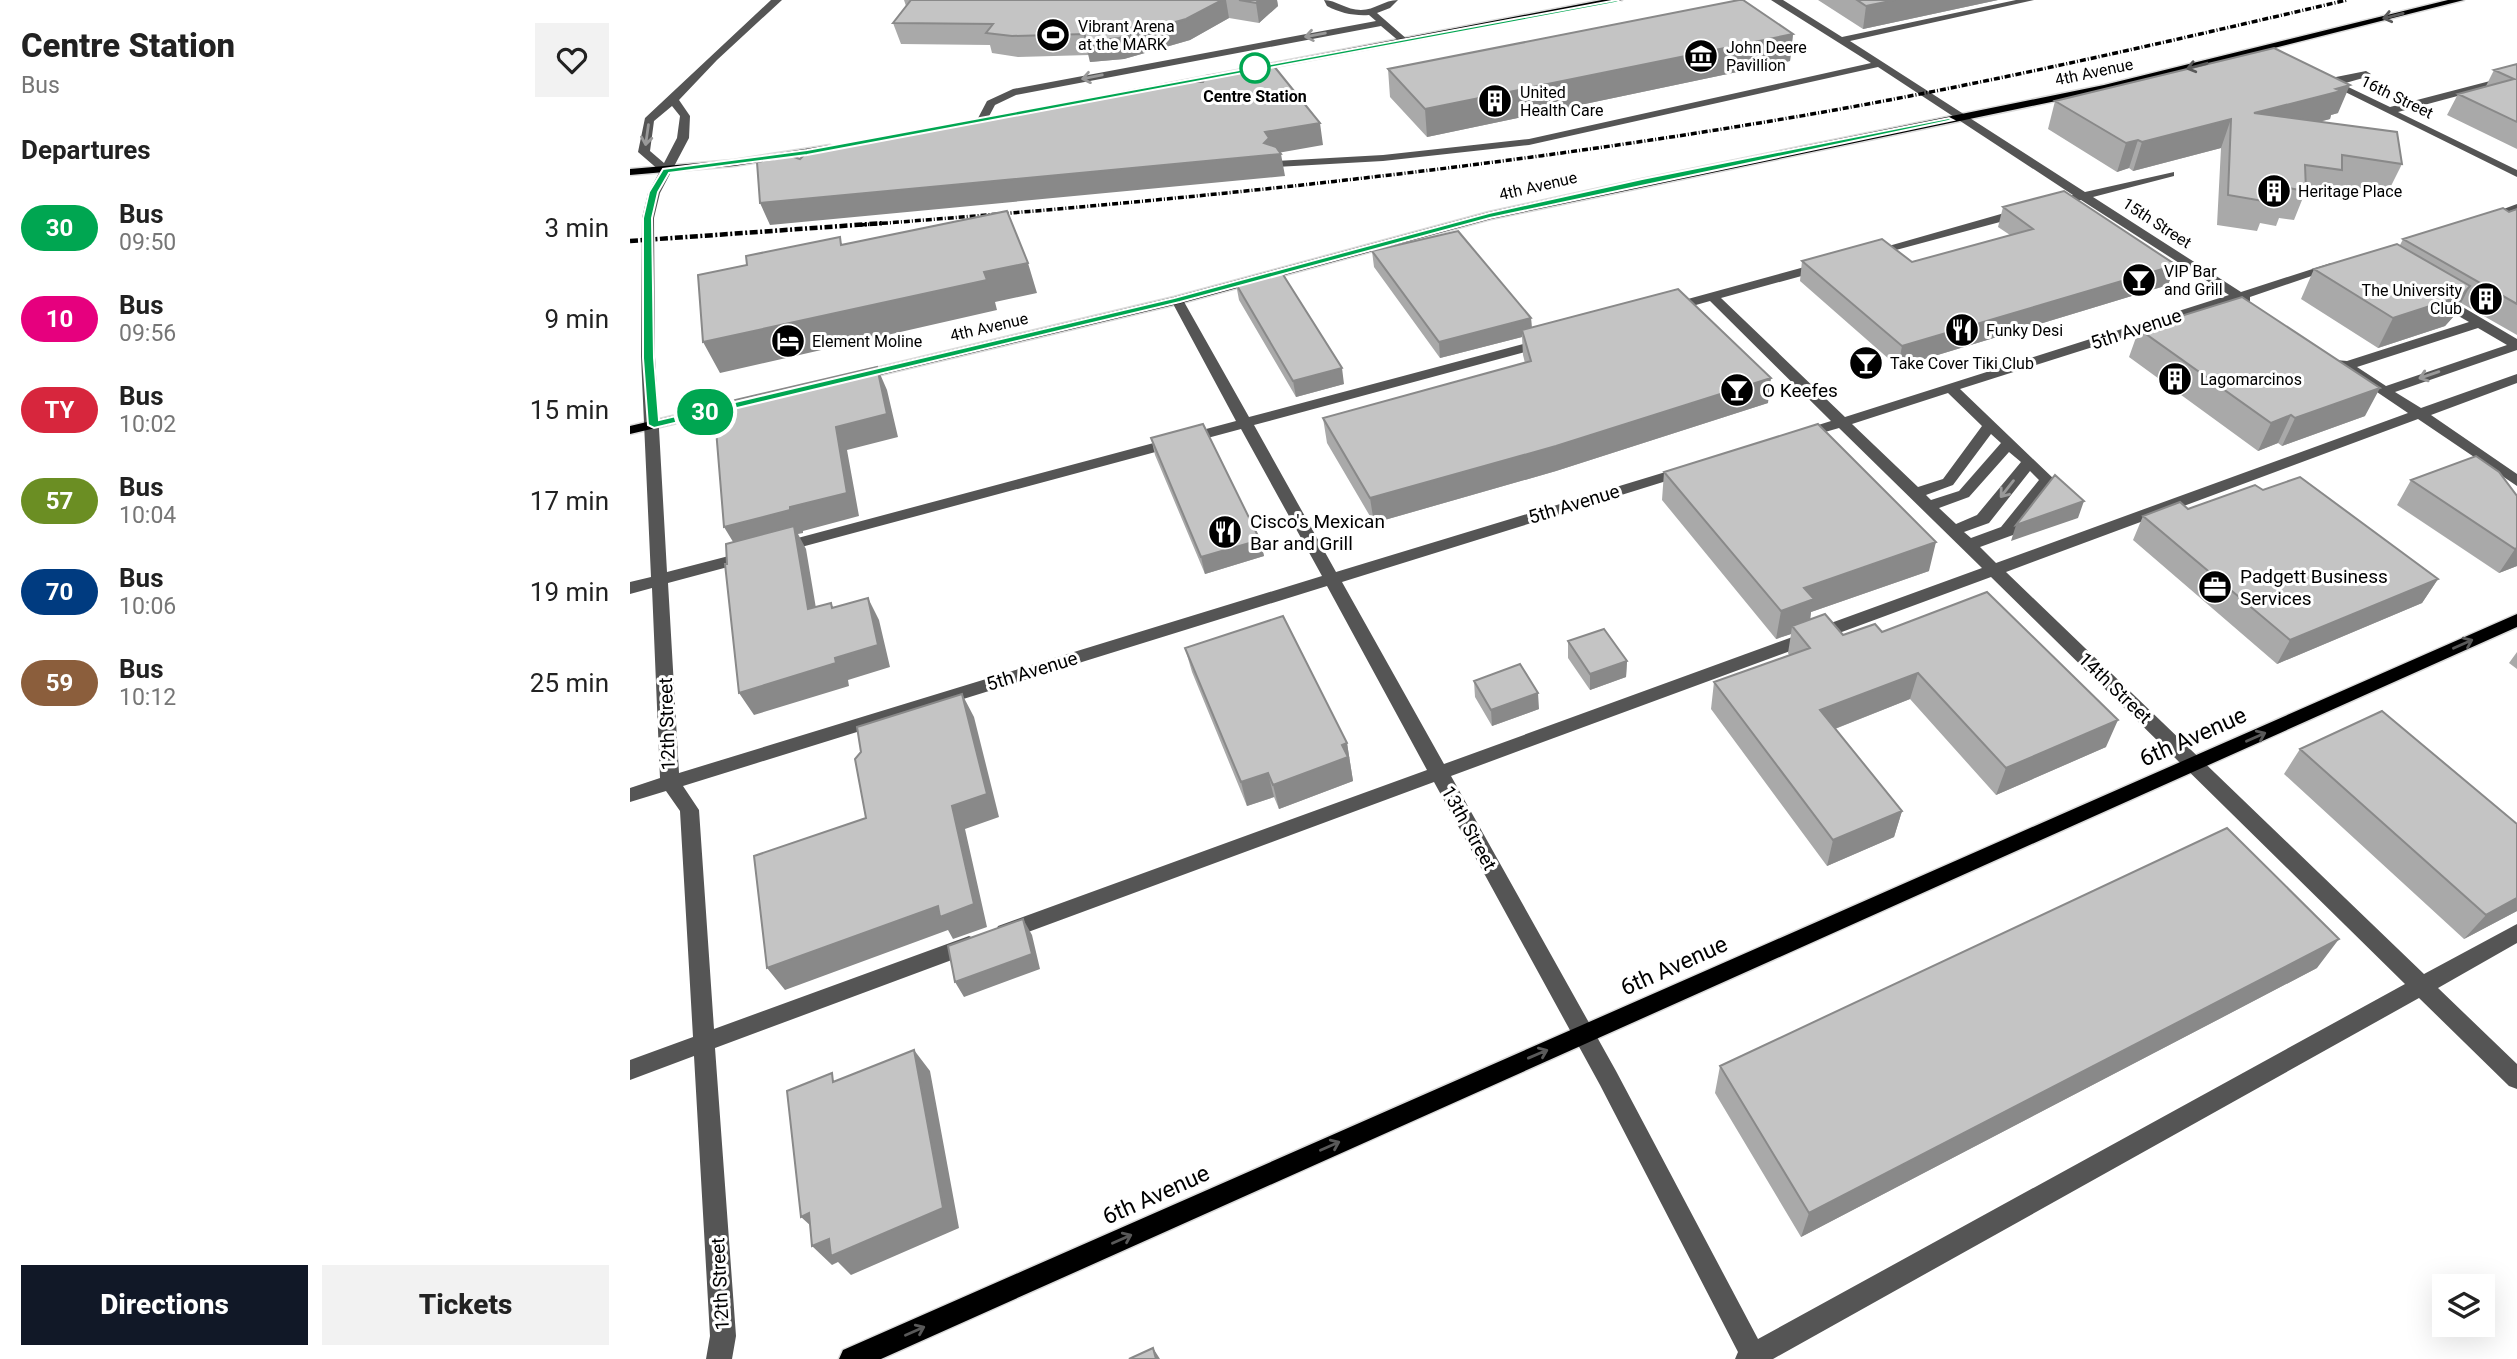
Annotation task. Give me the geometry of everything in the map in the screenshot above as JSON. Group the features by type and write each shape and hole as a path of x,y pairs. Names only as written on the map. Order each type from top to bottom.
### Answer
{"main road":[{"path":"1154,87 1194,84 1403,40 1617,0"},
{"name":"4th Avenue","path":"842,380 1177,300 1502,213 2104,88 2459,0"},
{"path":"970,122 988,119"},
{"path":"630,173 808,157 845,146"},
{"path":"630,430 750,401"},
{"name":"6th Avenue","path":"852,1359 2517,620"}],"street":[{"path":"666,171 644,152 649,120 777,0"},
{"path":"1329,0 1330,4 1338,9 1369,11 1384,7 1393,0"},
{"name":"15th Street","path":"1776,0 1963,117 2257,308"},
{"path":"1841,40 2029,0"},
{"path":"1369,11 1403,40"},
{"path":"988,119 991,103 1013,92 1383,23"},
{"path":"2263,48 2280,57"},
{"path":"1279,168 1356,164 1383,158 1529,142 1880,64"},
{"path":"2333,83 2366,74"},
{"name":"16th Street","path":"2321,77 2517,174"},
{"path":"2388,111 2517,77"},
{"name":"12th Street","path":"673,100 685,116 682,138 643,218 649,260 648,358 654,425 670,783 689,810 723,1335 719,1359"},
{"path":"1863,256 2170,174"},
{"path":"2480,220 2517,208"},
{"path":"630,261 649,260"},
{"name":"5th Avenue","path":"1790,438 2354,260"},
{"path":"1661,311 1836,263"},
{"path":"2423,289 2517,345"},
{"name":"14th Street","path":"1713,296 2517,1079"},
{"name":"13th Street","path":"1177,300 1584,1035 1752,1358"},
{"path":"2346,366 2491,330"},
{"path":"2365,379 2491,330"},
{"path":"630,588 1558,339"},
{"path":"2384,391 2517,345"},
{"path":"2326,353 2421,414 2517,481"},
{"path":"630,1070 2517,379"},
{"path":"1951,388 2047,480 2007,531 1969,545"},
{"path":"1916,492 1948,482 1990,425"},
{"path":"1929,506 1964,494 2010,443"},
{"path":"1954,530 1983,519 2029,462"},
{"name":"5th Avenue","path":"630,795 1697,467"},
{"path":"1752,1358 2517,933"}],"building":[{"path":"911,0 1222,0 1186,19 1119,38 1085,42 1085,34 1012,36 986,33 993,24 893,23"},
{"path":"1743,0 1793,34 1425,109 1388,69"},
{"path":"1857,0 1895,0 1866,6"},
{"path":"2274,48 2350,85 2336,89 2341,91 2254,113 2397,132 2402,164 2342,155 2342,170 2305,165 2306,191 2288,188 2288,197 2269,194 2269,202 2228,195 2231,119 2142,142 2138,140 2126,143 2055,101"},
{"path":"2517,64 2517,122 2458,94 2514,79 2494,70"},
{"path":"1273,65 1320,123 1265,132 1269,138 1264,143 1276,147 1281,154 760,203 757,162 791,156 800,159 807,152 1191,79 1203,82 1206,76"},
{"path":"2064,191 2176,265 1902,346 1802,261 1882,239 1912,262 2033,229 2003,207"},
{"path":"2503,208 2509,212 2517,209 2517,304 2403,239"},
{"path":"1007,211 1028,263 984,272 987,280 703,342 698,275 747,265 746,256 840,237 841,245"},
{"path":"1458,231 1531,318 1439,342 1372,251"},
{"path":"2397,244 2470,286 2461,296 2393,318 2314,269"},
{"path":"1282,273 1342,368 1293,381 1236,284"},
{"path":"1678,289 1771,378 1556,446 1370,498 1323,418 1531,361 1522,330"},
{"path":"2242,297 2380,388 2295,418 2291,415 2271,423 2139,329"},
{"path":"877,367 887,414 836,427 847,493 724,527 714,405"},
{"path":"1203,424 1260,540 1201,557 1151,438"},
{"path":"1818,424 1936,542 1804,588 1814,599 1781,611 1664,472"},
{"path":"2476,456 2499,472 2517,496 2515,549 2411,480"},
{"path":"2055,475 2084,501 2016,525"},
{"path":"2300,477 2438,579 2290,640 2143,516 2180,502 2188,509 2255,485 2263,490"},
{"path":"794,526 808,609 831,603 832,608 868,598 878,645 835,658 836,663 739,693 725,564 726,544"},
{"path":"1987,592 2118,720 2006,768 1918,673 1820,710 1902,811 1833,840 1714,682 1810,648 1792,626 1825,614 1843,635 1875,624 1882,632"},
{"path":"1283,616 1347,743 1342,745 1348,757 1273,785 1268,773 1241,782 1185,648"},
{"path":"1604,629 1627,661 1590,674 1568,641"},
{"path":"1520,664 1538,693 1491,710 1474,681"},
{"path":"962,694 987,794 952,806 974,904 940,917 938,906 767,968 754,856 866,818 855,759 861,752 857,727"},
{"path":"2382,711 2517,824 2517,898 2486,915 2300,749"},
{"path":"2227,828 2339,939 1809,1213 1720,1066"},
{"path":"1023,919 1032,954 955,982 948,946"},
{"path":"914,1050 943,1208 831,1256 829,1239 812,1246 809,1213 801,1217 787,1091 832,1073 833,1082"},
{"path":"1153,1348 1156,1359 1129,1359"}],"railway":[{"path":"860,225 1320,183 1663,138 1992,80 2347,0"},
{"path":"630,241 884,223"}],"bus line":[{"name":"30","path":"1617,0 807,153 666,171 654,192 648,218 648,358 654,425 1177,300 1564,198 1949,120"}],"place":[{"name":"Vibrant Arena at the MARK","path":"1053,35"},
{"name":"John Deere Pavillion","path":"1701,56"},
{"name":"Centre Station","path":"1255,68"},
{"name":"United Health Care","path":"1495,101"},
{"name":"Heritage Place","path":"2274,191"},
{"name":"VIP Bar and Grill","path":"2139,280"},
{"name":"The University Club","path":"2486,299"},
{"name":"Funky Desi","path":"1962,330"},
{"name":"Element Moline","path":"788,341"},
{"name":"Take Cover Tiki Club","path":"1866,363"},
{"name":"Lagomarcinos","path":"2175,379"},
{"name":"O Keefes","path":"1737,390"},
{"name":"Cisco's Mexican Bar and Grill","path":"1225,532"},
{"name":"Padgett Business Services","path":"2215,587"}]}
